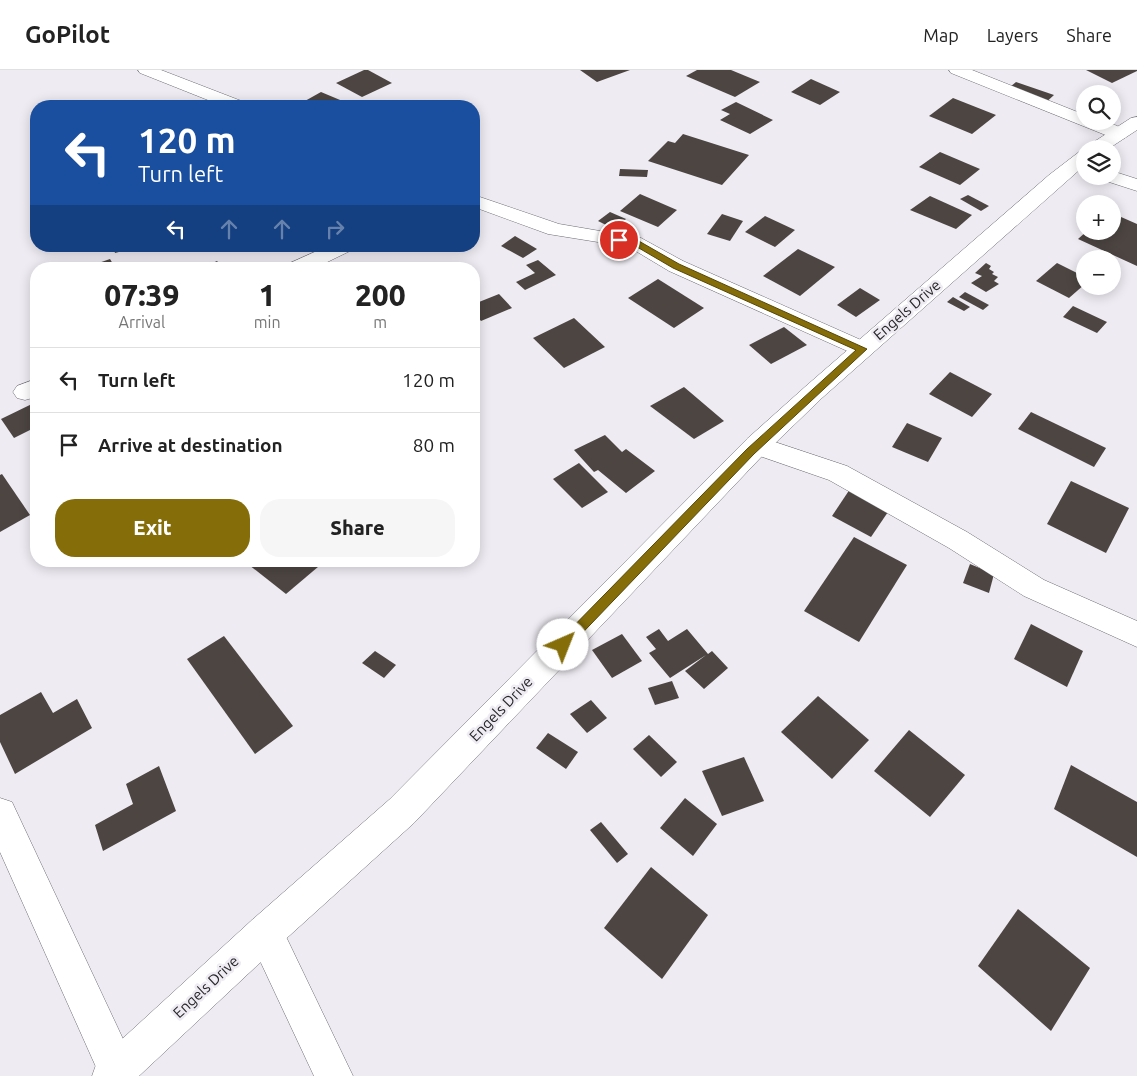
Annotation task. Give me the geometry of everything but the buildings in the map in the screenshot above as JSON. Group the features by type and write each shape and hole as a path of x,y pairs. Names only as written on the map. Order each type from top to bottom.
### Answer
{"street":[{"path":"146,70 223,100"},
{"path":"958,70 1076,117"},
{"name":"Engels Drive","path":"1110,140 1137,122"},
{"path":"1109,130 1119,134"},
{"name":"Engels Drive","path":"114,1073 265,933 402,811 757,445 862,349 1076,166"},
{"path":"1121,180 1137,185"},
{"path":"480,203 555,230 634,242 676,266 862,349"},
{"path":"311,262 332,252"},
{"path":"757,445 838,473 958,540 1034,588 1137,634"},
{"path":"0,814 114,1073"},
{"path":"265,933 334,1076"}],"route":[{"path":"563,645 750,452 862,349 676,266 634,242 619,240"}]}
